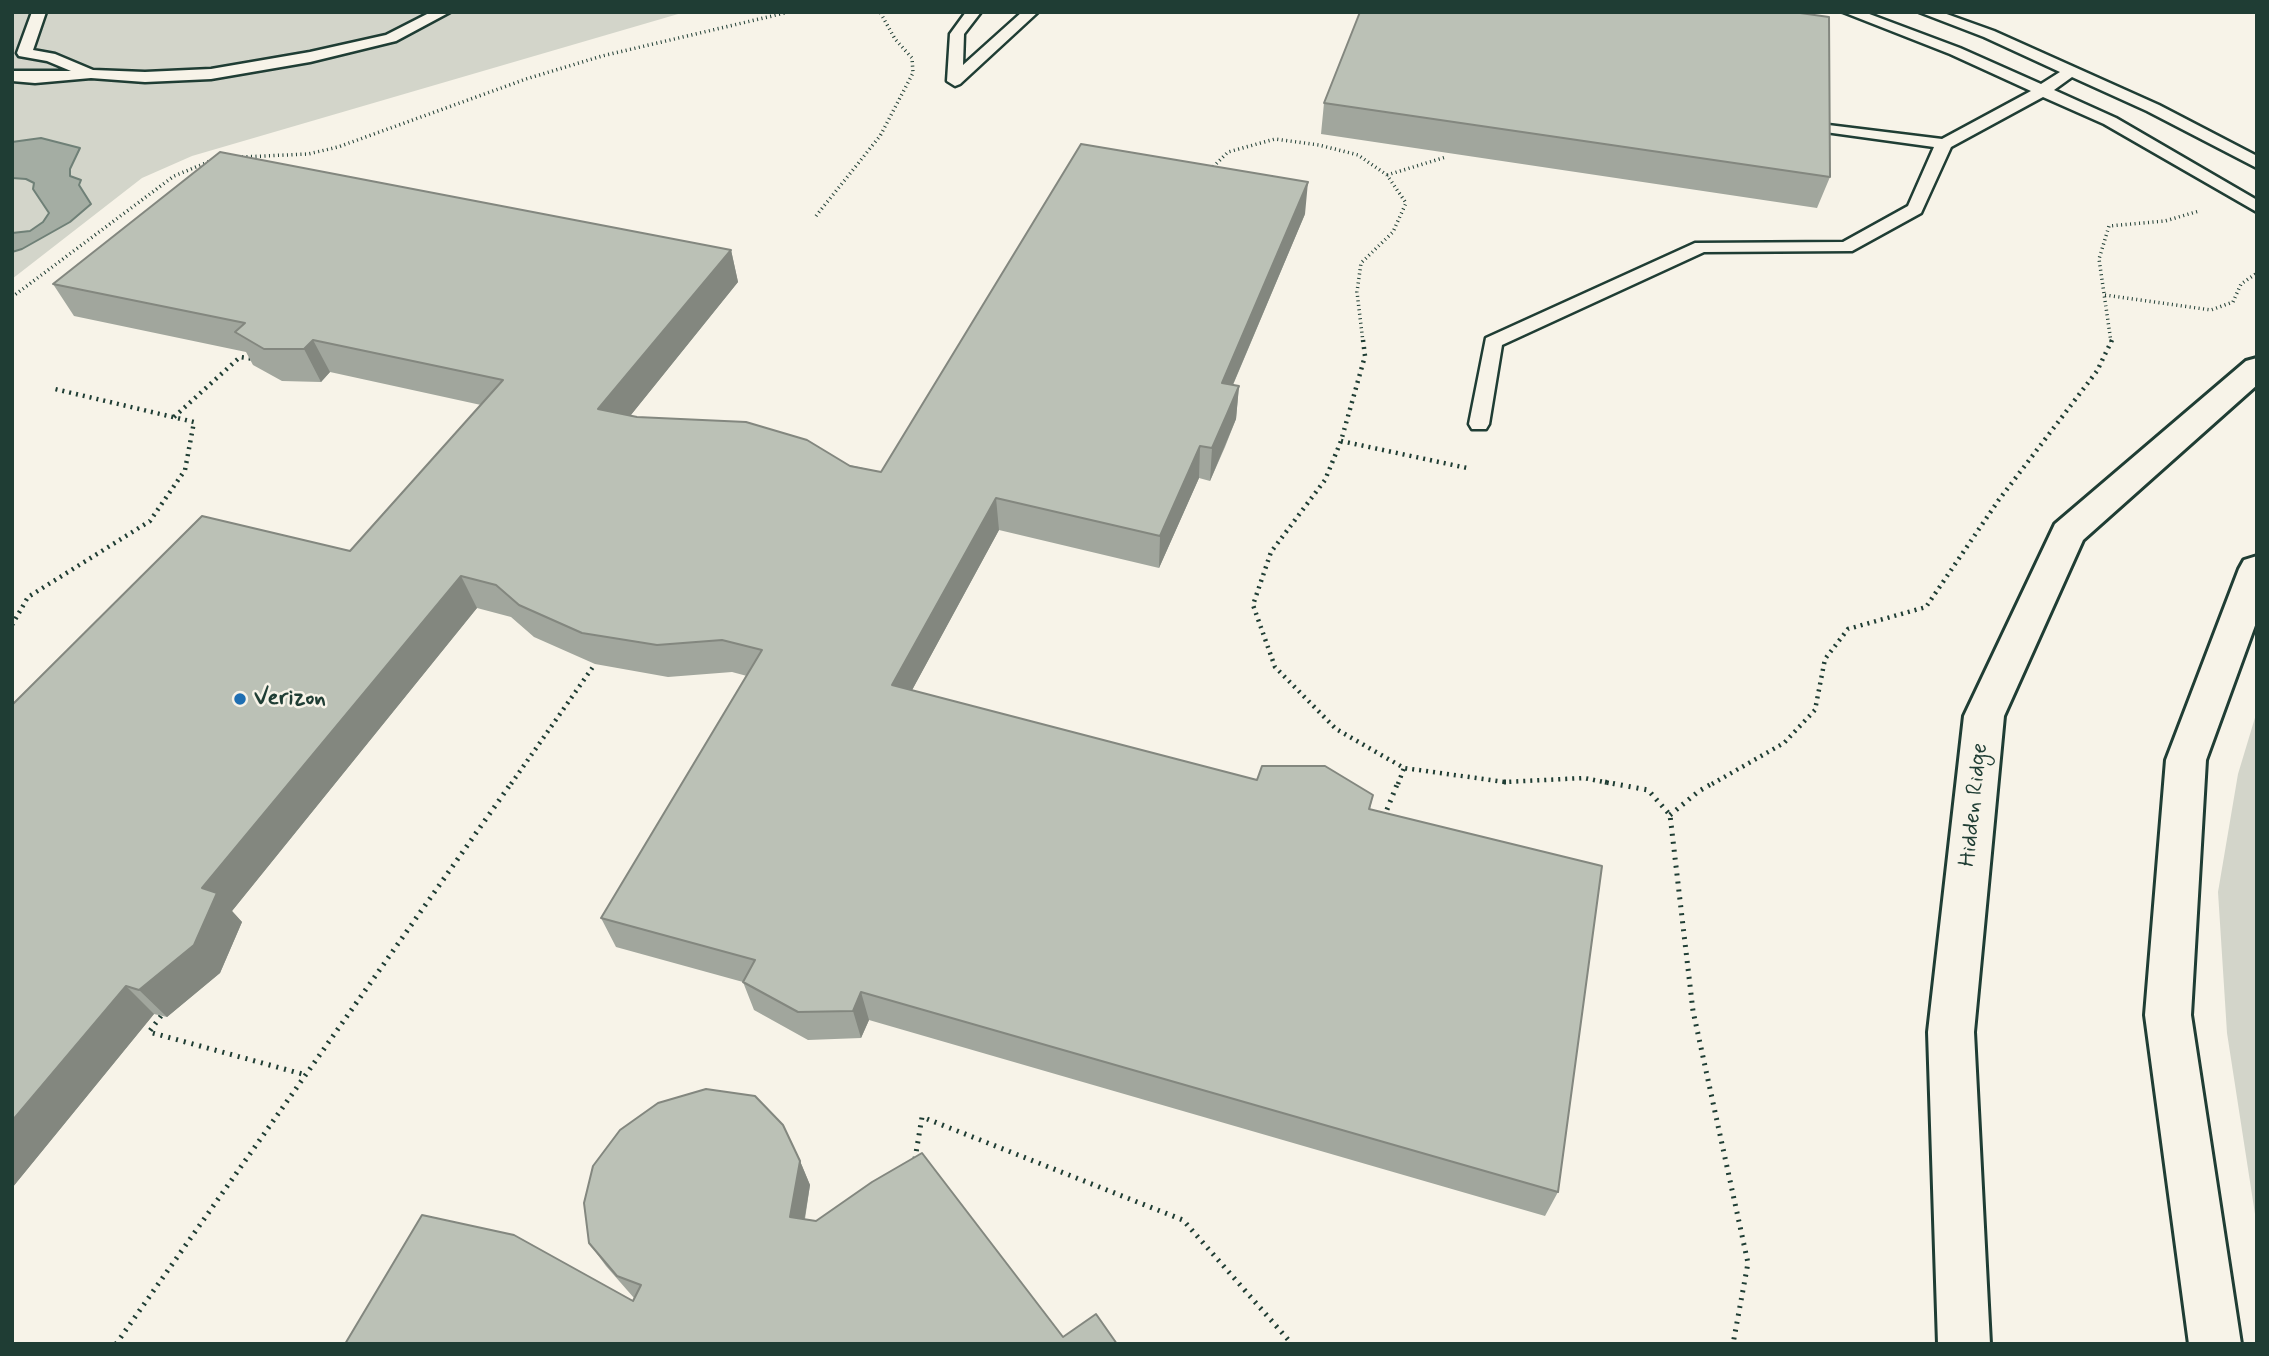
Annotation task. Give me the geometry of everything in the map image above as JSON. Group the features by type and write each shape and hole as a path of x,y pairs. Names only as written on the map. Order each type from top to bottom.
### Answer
{"main road":[{"name":"Hidden Ridge","path":"1964,1344 1951,1032 1984,716 2068,533 2257,368"},
{"path":"2215,1344 2168,1015 2186,760 2253,573 2257,569"}],"lane":[{"path":"39,12 18,57 50,57 91,75"},
{"path":"12,76 145,77 211,74 298,59 391,38 443,12"},
{"path":"974,12 957,34 954,80 1031,12"},
{"path":"1850,12 1955,51 2110,121 2257,207"},
{"path":"1926,12 1989,34 2153,108 2257,163"},
{"path":"1818,126 1944,144 2042,91 2071,71"},
{"path":"1479,424 1493,342 1701,247 1846,247 1915,209 1944,144"}],"path":[{"path":"229,156 269,157 308,154 328,149 602,55 789,12"},
{"path":"816,216 880,136 913,74 912,58 895,39 880,12"},
{"path":"1204,176 1228,152 1275,139 1359,155 1387,175 1406,203 1393,232 1361,263 1357,292 1365,356 1341,441 1325,480 1271,552 1252,605 1275,667 1336,729 1404,768 1505,782 1584,778 1648,790 1670,815 1693,1011 1748,1263 1733,1344"},
{"path":"1387,175 1446,157"},
{"path":"12,297 174,176 202,162 216,159"},
{"path":"1670,815 1699,790 1784,743 1815,710 1825,659 1848,629 1926,607 1998,502 2097,371 2112,339 2099,259 2109,226 2165,222 2242,198"},
{"path":"2105,295 2211,310 2233,302 2241,284 2257,273"},
{"path":"173,417 240,357 258,360"},
{"path":"12,625 28,597 150,521 186,470 194,422 55,389"},
{"path":"1341,441 1467,468"},
{"path":"116,1344 596,664"},
{"path":"1381,824 1404,768"},
{"path":"161,1016 149,1032 306,1074"},
{"path":"914,1168 922,1117 1183,1220 1292,1344"}],"shaded area":[{"path":"12,12 685,12 192,156 142,178 12,279"},
{"path":"41,138 80,148 70,169 70,176 81,180 79,185 91,204 70,222 12,252 12,233 30,231 43,222 49,213 33,189 34,183 26,179 12,178 12,142"},
{"path":"2257,711 2257,1227 2227,1033 2218,892 2238,774"}],"building":[{"path":"1360,12 1793,12 1829,17 1830,177 1324,103"},
{"name":"Verizon","path":"1081,144 1308,182 1222,383 1239,386 1212,448 1200,446 1160,536 996,498 892,685 1257,780 1262,766 1325,766 1373,795 1369,809 1602,866 1558,1192 861,992 853,1011 798,1012 743,982 755,960 601,918 762,650 722,640 657,645 582,633 519,605 496,585 461,576 202,888 217,893 194,945 139,990 126,986 12,1121 12,705 202,516 350,551 503,380 313,340 304,349 264,349 235,332 245,323 53,284 220,152 731,250 598,409 637,417 746,422 807,440 850,466 881,472"},
{"path":"706,1089 755,1096 783,1125 800,1161 790,1217 816,1221 872,1182 922,1153 1063,1337 1096,1314 1117,1344 345,1344 422,1215 514,1235 633,1301 641,1285 617,1276 589,1243 584,1203 593,1166 620,1130 658,1103"}],"place":[{"name":"Verizon","path":"240,699"}]}
